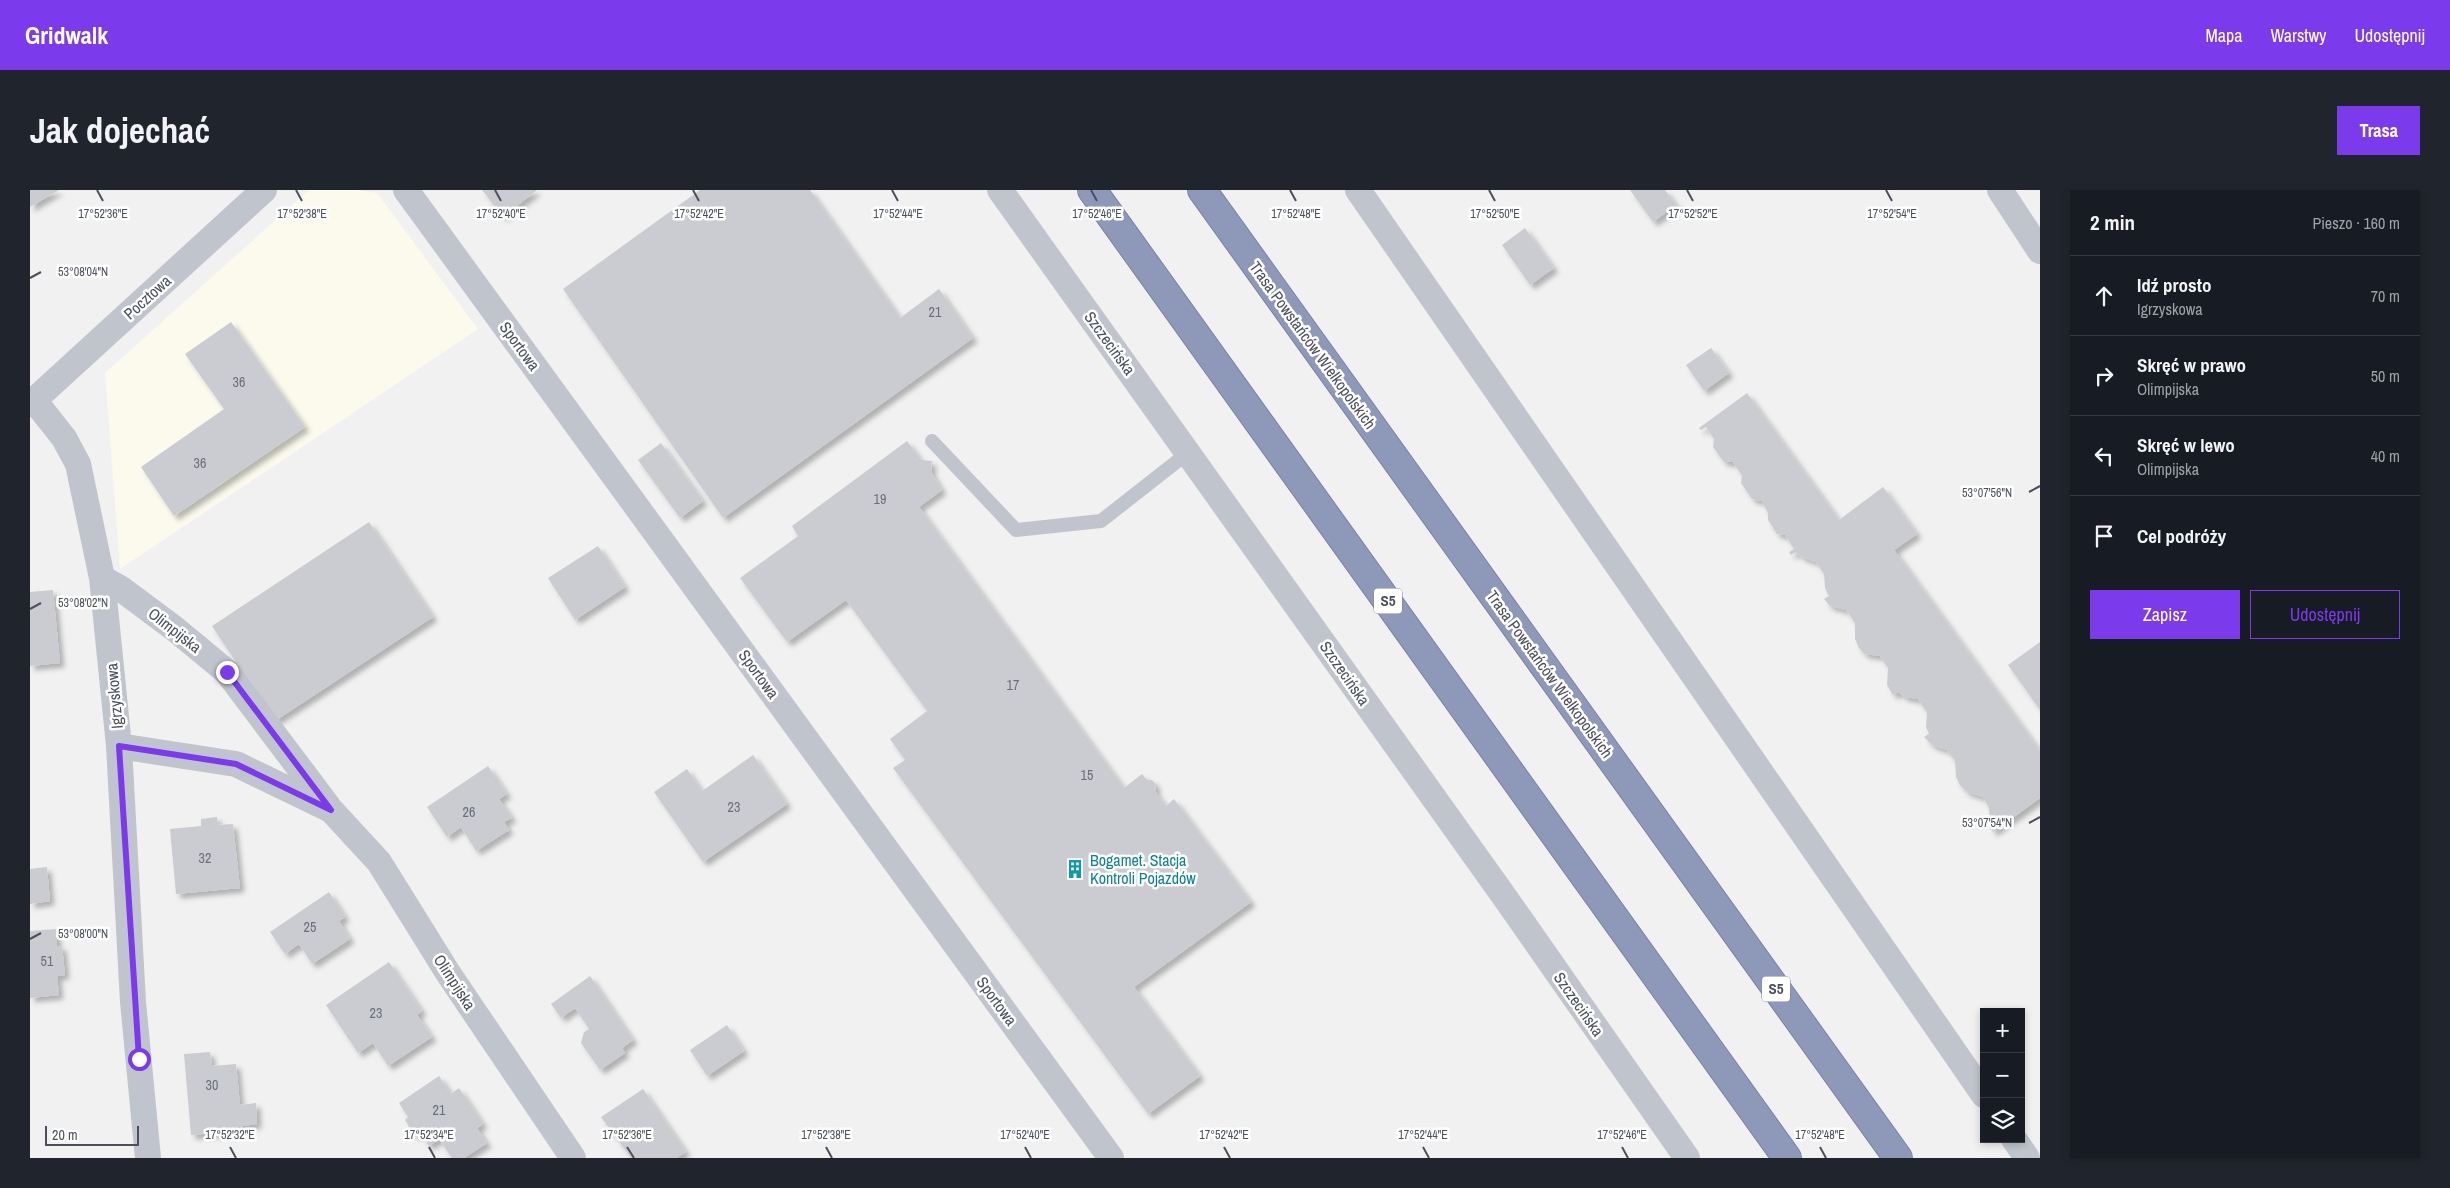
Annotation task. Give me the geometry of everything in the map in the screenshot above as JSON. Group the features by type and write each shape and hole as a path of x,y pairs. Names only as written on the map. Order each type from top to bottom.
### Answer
{"highway":[{"name":"S5","path":"1092,190 1787,1158"},
{"name":"Trasa Powstańców Wielkopolskich","path":"1202,190 1898,1158"}],"street":[{"name":"Pocztowa","path":"32,402 264,190"},
{"name":"Sportowa","path":"406,190 1111,1158"},
{"name":"Szczecińska","path":"1000,190 1189,452 1688,1158"},
{"path":"1358,190 1980,1089"},
{"path":"2000,190 2040,252"},
{"name":"Igrzyskowa","path":"32,402 64,438 78,464 102,578 119,746 133,1002 148,1158"},
{"name":"Olimpijska","path":"102,578 120,588 160,617 227,672 331,810 378,862 448,973 573,1158"},
{"name":"Olimpijska","path":"119,746 236,764 331,810"},
{"path":"2017,1143 2027,1158"}],"lane":[{"path":"932,441 1016,530 1101,521 1189,452"}],"shaded area":[{"path":"309,190 356,190 377,193 478,329 120,569 105,373"}],"building":[{"path":"30,190 59,190 30,207"},
{"path":"482,190 537,190 503,217"},
{"path":"700,190 810,190 900,318 939,289 973,338 723,518 563,289"},
{"path":"1630,190 1665,190 1676,205 1653,222"},
{"path":"1525,228 1554,268 1530,285 1502,245"},
{"path":"231,322 305,427 174,516 141,467 224,409 185,354"},
{"path":"1711,348 1729,373 1704,391 1686,365"},
{"path":"1747,393 1839,520 1883,487 1917,534 1894,550 2040,751 2040,798 1993,832 1990,827 1989,808 1983,797 1967,792 1960,785 1956,777 1955,761 1947,750 1932,745 1924,737 1929,734 1926,727 1927,713 1918,699 1905,697 1898,692 1893,695 1887,685 1888,668 1880,656 1865,654 1859,648 1855,639 1855,623 1846,610 1830,606 1824,599 1829,596 1825,588 1824,574 1816,562 1802,557 1796,552 1791,555 1789,552 1794,549 1785,535 1777,534 1768,520 1768,513 1762,501 1752,499 1741,483 1742,476 1733,462 1724,462 1713,447 1714,439 1706,427 1701,430 1699,428"},
{"path":"907,441 921,460 932,461 931,472 942,490 919,507 1124,788 1142,774 1147,780 1152,780 1156,785 1155,791 1166,806 1174,799 1251,902 1134,987 1200,1076 1148,1114 893,768 905,760 890,739 927,711 846,600 787,642 740,578 798,536 792,526"},
{"path":"661,443 703,501 680,518 638,460"},
{"path":"369,522 433,617 275,721 212,626"},
{"path":"598,546 625,587 575,620 548,578"},
{"path":"53,590 60,663 30,666 30,592"},
{"path":"2040,642 2040,710 2008,665"},
{"path":"753,755 787,804 703,862 654,792 687,769 702,791"},
{"path":"488,766 507,794 499,799 512,818 504,822 509,830 476,851 461,827 447,837 427,807"},
{"path":"217,817 218,825 233,824 240,888 176,894 170,829 201,826 201,819"},
{"path":"47,867 50,901 30,904 30,869"},
{"path":"329,892 345,917 339,921 350,939 312,964 299,944 285,954 270,932"},
{"path":"56,929 57,947 62,946 65,975 57,976 59,995 30,998 30,931"},
{"path":"389,962 422,1011 417,1015 432,1037 388,1066 373,1043 358,1053 326,1005"},
{"path":"590,976 633,1040 622,1048 625,1053 600,1070 581,1043 584,1032 589,1029 575,1008 561,1018 551,1004"},
{"path":"727,1025 744,1051 707,1076 690,1050"},
{"path":"210,1052 212,1066 236,1064 240,1105 256,1103 257,1124 243,1126 241,1131 191,1135 184,1054"},
{"path":"439,1076 451,1094 459,1088 483,1124 477,1128 487,1143 464,1158 452,1158 439,1139 429,1146 420,1133 415,1136 405,1120 408,1117 399,1103"},
{"path":"643,1089 686,1152 676,1158 631,1158 601,1117"}],"place":[{"name":"Bogamet. Stacja Kontroli Pojazdów","path":"1075,869"}],"route":[{"path":"139,1059 133,1002 119,746 236,764 331,810 227,672"}]}
